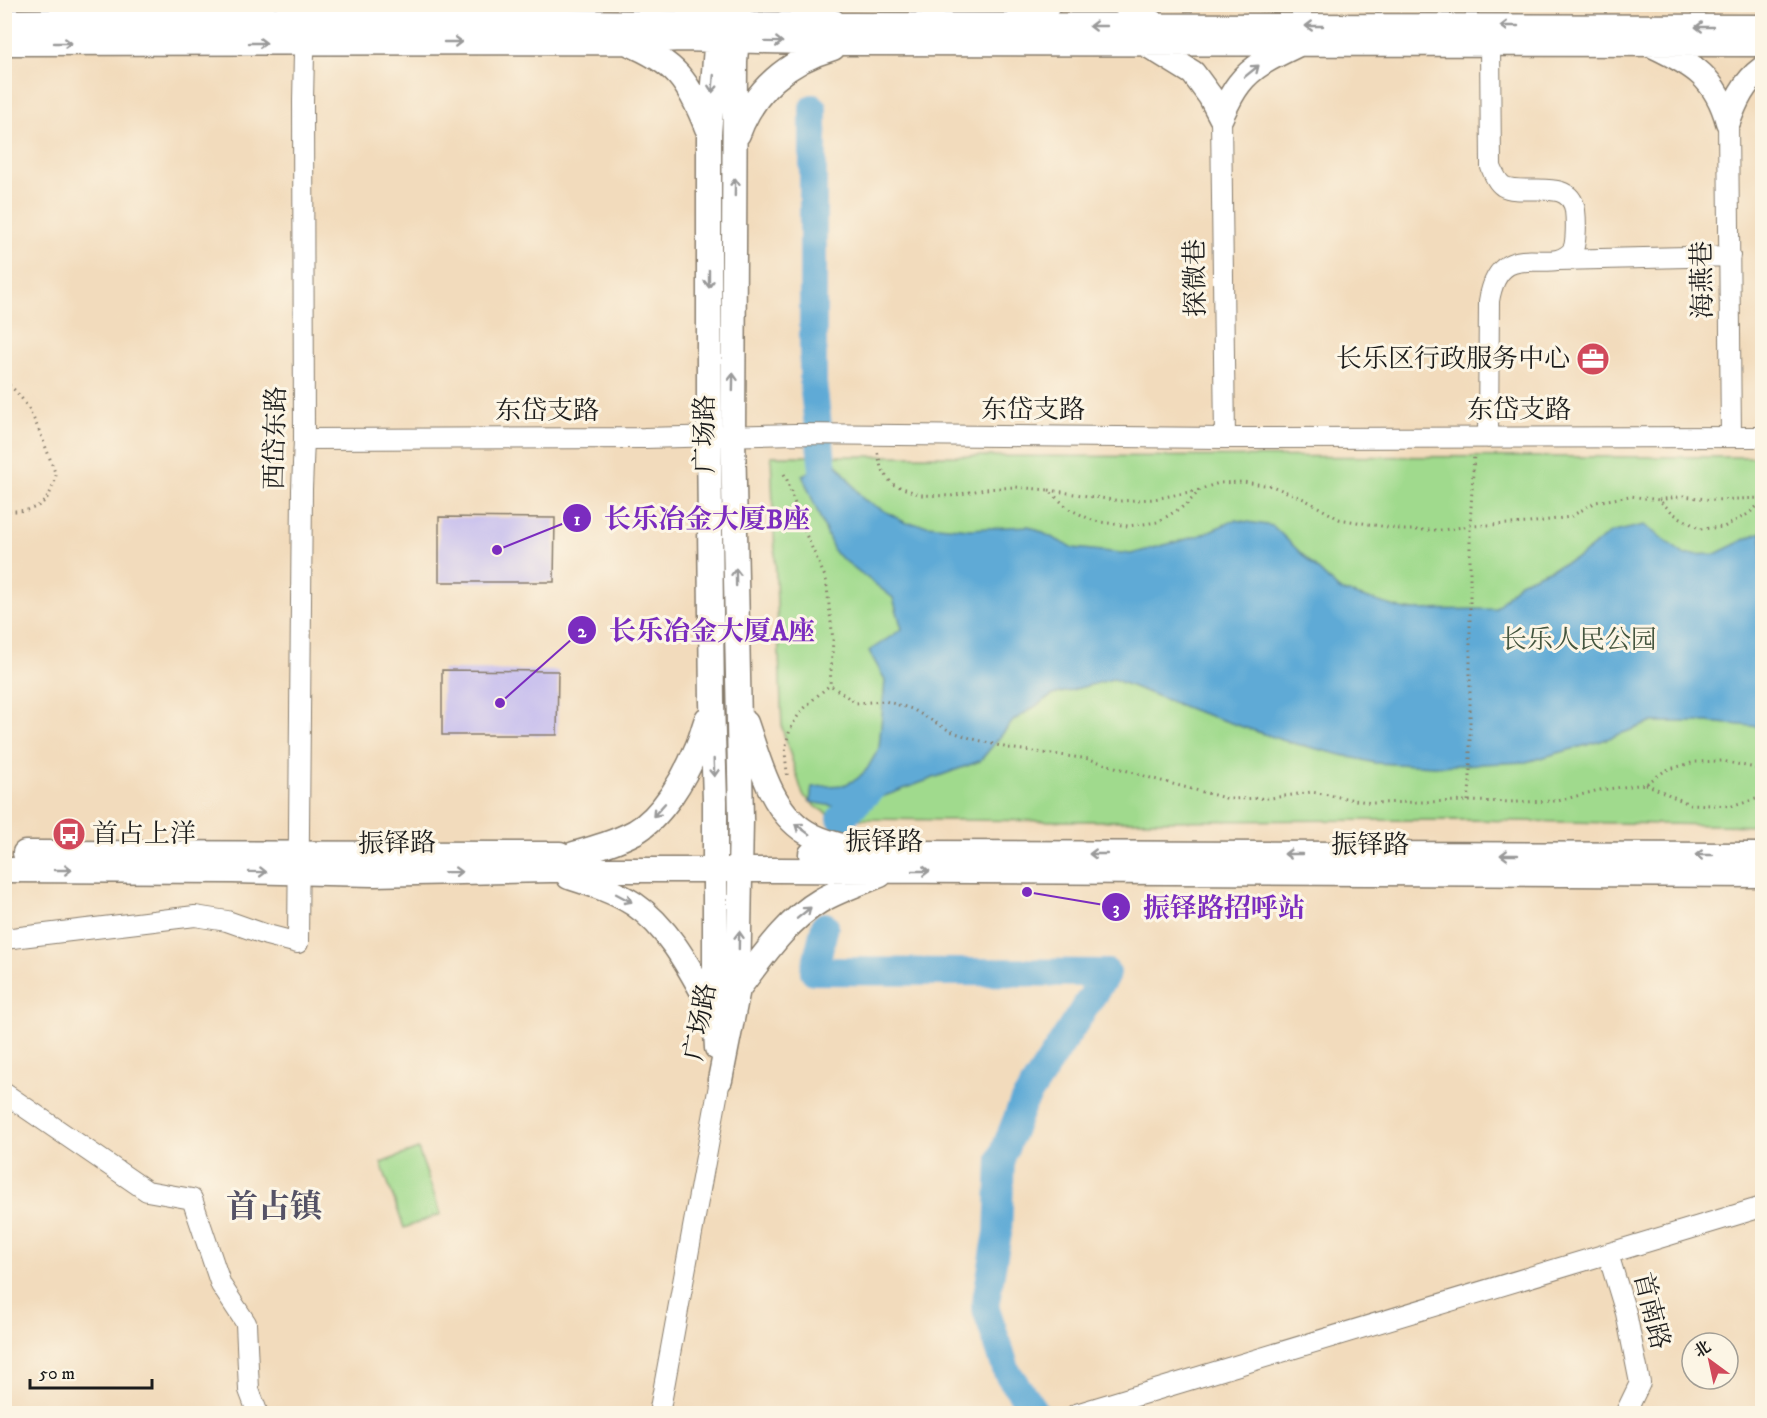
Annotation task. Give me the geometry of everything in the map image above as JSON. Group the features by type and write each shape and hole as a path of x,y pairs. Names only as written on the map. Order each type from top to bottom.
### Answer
{"main road":[{"path":"628,32 662,4"},
{"path":"799,4 848,34"},
{"path":"1010,26 1049,4"},
{"path":"1124,4 1151,34 1193,73 1210,96 1221,117"},
{"path":"13,16 628,32 728,23 848,34 1151,34 1762,27"},
{"path":"4,43 304,22"},
{"name":"广场路","path":"720,1080 715,1014 709,436 709,133 728,23"},
{"name":"广场路","path":"720,1080 738,989 741,819 733,435 735,61 728,23"},
{"path":"735,142 751,108 774,80 793,64 848,34 1010,26 1300,43 1762,44"},
{"path":"628,32 684,80 694,96 709,133"},
{"path":"1221,117 1231,96 1246,76 1274,56 1300,43"},
{"path":"1650,44 1677,57 1707,78 1715,88 1728,122"},
{"path":"1728,122 1736,100 1762,69"},
{"path":"738,701 776,800 796,825 823,841 884,862"},
{"path":"574,854 606,845 637,831 660,809 678,784 697,750 712,702"},
{"name":"振铎路","path":"4,853 299,863 373,874 715,863 1762,855"},
{"name":"振铎路","path":"4,870 574,854 715,863"},
{"path":"738,989 792,922 819,901 884,862"},
{"name":"振铎路","path":"884,862 1762,875"},
{"path":"550,870 620,896 647,914 671,940 715,1014"}],"street":[{"name":"西岱东路","path":"4,939 195,916 227,921 298,943 304,439 304,22"},
{"path":"1490,44 1491,167 1496,178 1504,186 1550,190 1568,196 1575,208 1575,245 1572,252 1556,260"},
{"name":"探微巷","path":"1221,117 1225,438"},
{"name":"海燕巷","path":"1728,122 1731,437"},
{"path":"1482,437 1489,301 1496,276 1504,268 1522,261 1730,256"},
{"name":"东岱支路","path":"304,439 644,438 796,434 874,444 1225,438 1762,437"},
{"path":"660,1413 720,1080"},
{"path":"4,1093 147,1191 192,1199 221,1285 246,1323 249,1390 258,1413"},
{"path":"1077,1413 1762,1207"},
{"name":"首南路","path":"1608,1254 1626,1313 1640,1383 1624,1413"}],"path":[{"path":"4,382 11,385 29,408 56,475 54,486 48,497 38,507 27,511 4,511"},
{"path":"1468,801 1470,783 1470,526 1482,437"},
{"path":"874,444 881,468 892,484 921,495 951,496 985,489 1016,487 1120,501 1154,499 1219,483 1243,482 1272,486 1304,499 1339,519 1405,530 1443,530 1570,518 1596,502 1629,496 1659,500 1684,496 1712,500 1762,500"},
{"path":"784,474 803,528 826,579 833,640 830,685 802,708 790,731 785,748 787,779"},
{"path":"1048,490 1069,509 1094,521 1128,526 1158,522 1187,504 1201,489"},
{"path":"1659,500 1674,514 1700,529 1724,526 1748,514 1762,500"},
{"path":"830,685 856,703 885,701 912,709 950,731 970,738 1008,748 1089,759 1229,799 1271,798 1312,792 1372,803 1558,801 1599,790 1646,784 1666,770 1695,762 1723,761 1755,768 1762,773"},
{"path":"1646,784 1689,804 1734,806 1762,797"}],"green space":[{"name":"长乐人民公园","path":"771,456 1762,457 1762,826 1470,820 859,819 841,818 828,814 803,795 782,728"},
{"path":"418,1149 441,1214 404,1228 381,1163"}],"water":[{"path":"835,461 863,499 906,523 969,529 1029,526 1073,548 1131,554 1198,536 1235,520 1273,526 1339,590 1406,610 1495,609 1520,582 1579,557 1610,533 1644,525 1685,555 1715,554 1762,533 1762,727 1707,722 1653,722 1601,741 1526,762 1435,766 1375,763 1288,742 1195,711 1113,679 1053,695 1014,720 980,761 849,809 810,802 812,787 844,785 857,779 867,769 879,748 885,680 869,651 902,629 893,598 835,553 802,475"}],"building":[{"path":"439,517 555,518 554,582 439,582"},
{"path":"442,670 558,671 557,735 442,735"}],"waterway":[{"path":"813,108 813,383 823,469 840,499"},
{"path":"841,818 878,782"},
{"path":"825,926 814,971 1107,973 1023,1103 1001,1159 998,1233 985,1306 1007,1372 1036,1414"}],"place":[{"name":"长乐区行政服务中心","path":"1593,359"},
{"name":"长乐冶金大厦B座","path":"497,550"},
{"name":"长乐冶金大厦A座","path":"500,703"},
{"name":"首占上洋","path":"69,834"},
{"name":"振铎路招呼站","path":"1027,892"}],"district":[{"name":"首占镇","path":"274,1208"}]}
